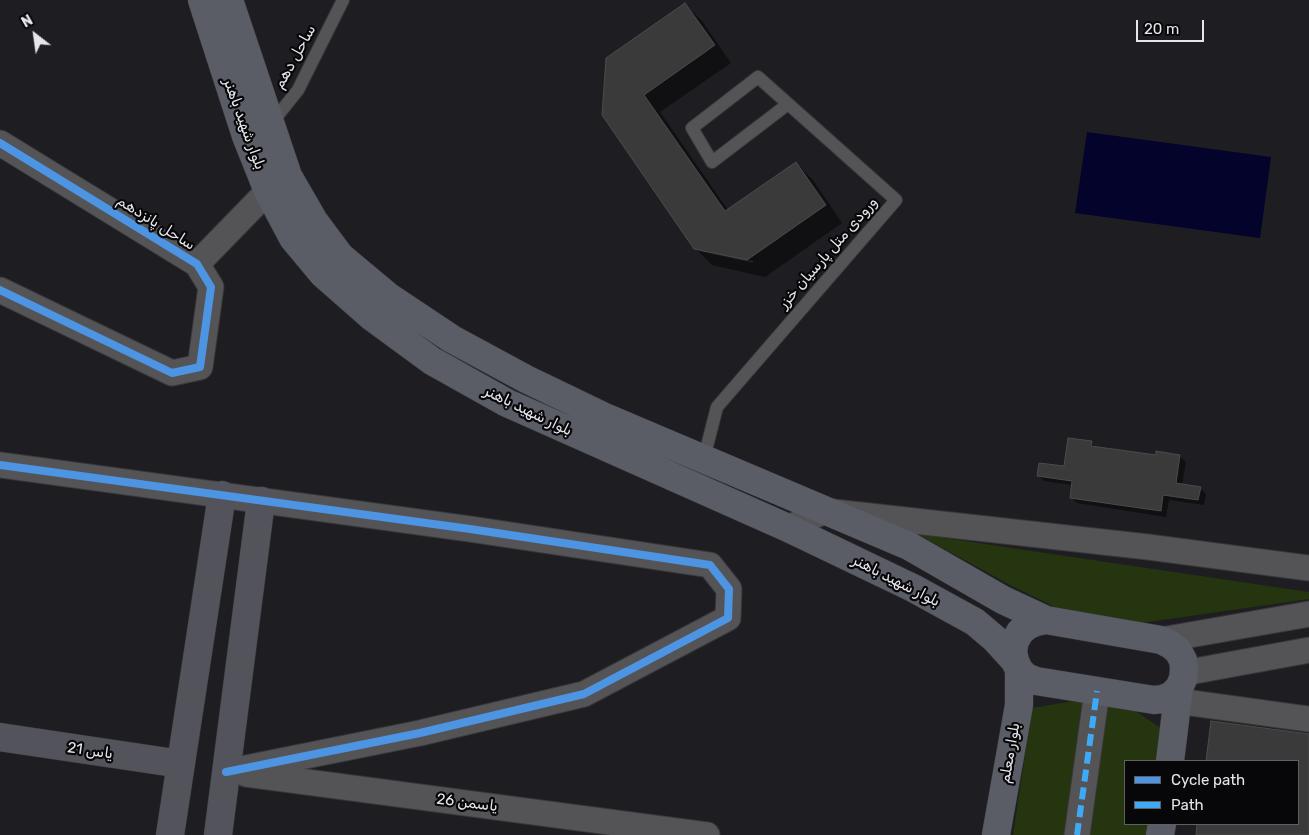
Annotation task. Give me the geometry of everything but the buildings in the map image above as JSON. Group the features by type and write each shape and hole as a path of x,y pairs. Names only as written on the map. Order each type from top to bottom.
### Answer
{"main road":[{"name":"بلوار شهید باهنر","path":"202,0 246,136 268,191 293,238 323,274 372,317 432,361 507,403 788,528 913,588 975,622 995,639 1026,677 1036,681 1154,700 1172,695 1180,687"},
{"name":"بلوار شهید باهنر","path":"228,0 288,176 314,221 340,256 389,297 452,339 607,418 909,546 1003,600 1046,620 1161,640"},
{"path":"170,835 222,495"},
{"path":"218,835 261,501"},
{"name":"بلوار معلم","path":"996,835 1018,705 1017,665 1013,651 1015,641 1020,632 1027,626 1046,620"},
{"path":"1161,640 1171,645 1183,660 1170,760"},
{"name":"یاس 21","path":"0,737 181,764"}],"street":[{"name":"ساحل پانزدهم","path":"0,143 196,264 211,287 200,367 172,373 0,290"},
{"name":"ساحل پانزدهم","path":"196,264 268,191"},
{"path":"0,465 470,529 710,565 729,589 728,618 584,694 420,733 226,772"},
{"path":"788,528 825,511 1309,568"},
{"path":"1161,640 1309,614"},
{"path":"1180,687 1309,650"},
{"path":"1180,687 1309,719"},
{"path":"1077,835 1098,691"},
{"name":"یاسمن 26","path":"226,772 707,835"}],"lane":[{"name":"ساحل دهم","path":"270,125 298,90 343,0"},
{"name":"ورودی متل پارسیان خزر","path":"704,458 717,407 896,200 758,77 692,128 712,162 788,104"}],"green space":[{"path":"917,534 1309,592 1309,599 1134,624 1067,613 1012,586"},
{"path":"1080,700 1134,710 1168,733 1163,760 1124,760 1124,825 1154,825 1152,835 1013,835 1032,708"}],"water":[{"path":"1087,132 1271,157 1260,238 1075,213"}],"marked path":[{"path":"1077,835 1097,691"}],"cycle path":[{"path":"0,143 197,264 211,287 200,367 172,373 0,290"},
{"path":"0,465 470,529 710,565 729,589 728,618 584,694 420,733 226,772"}]}
